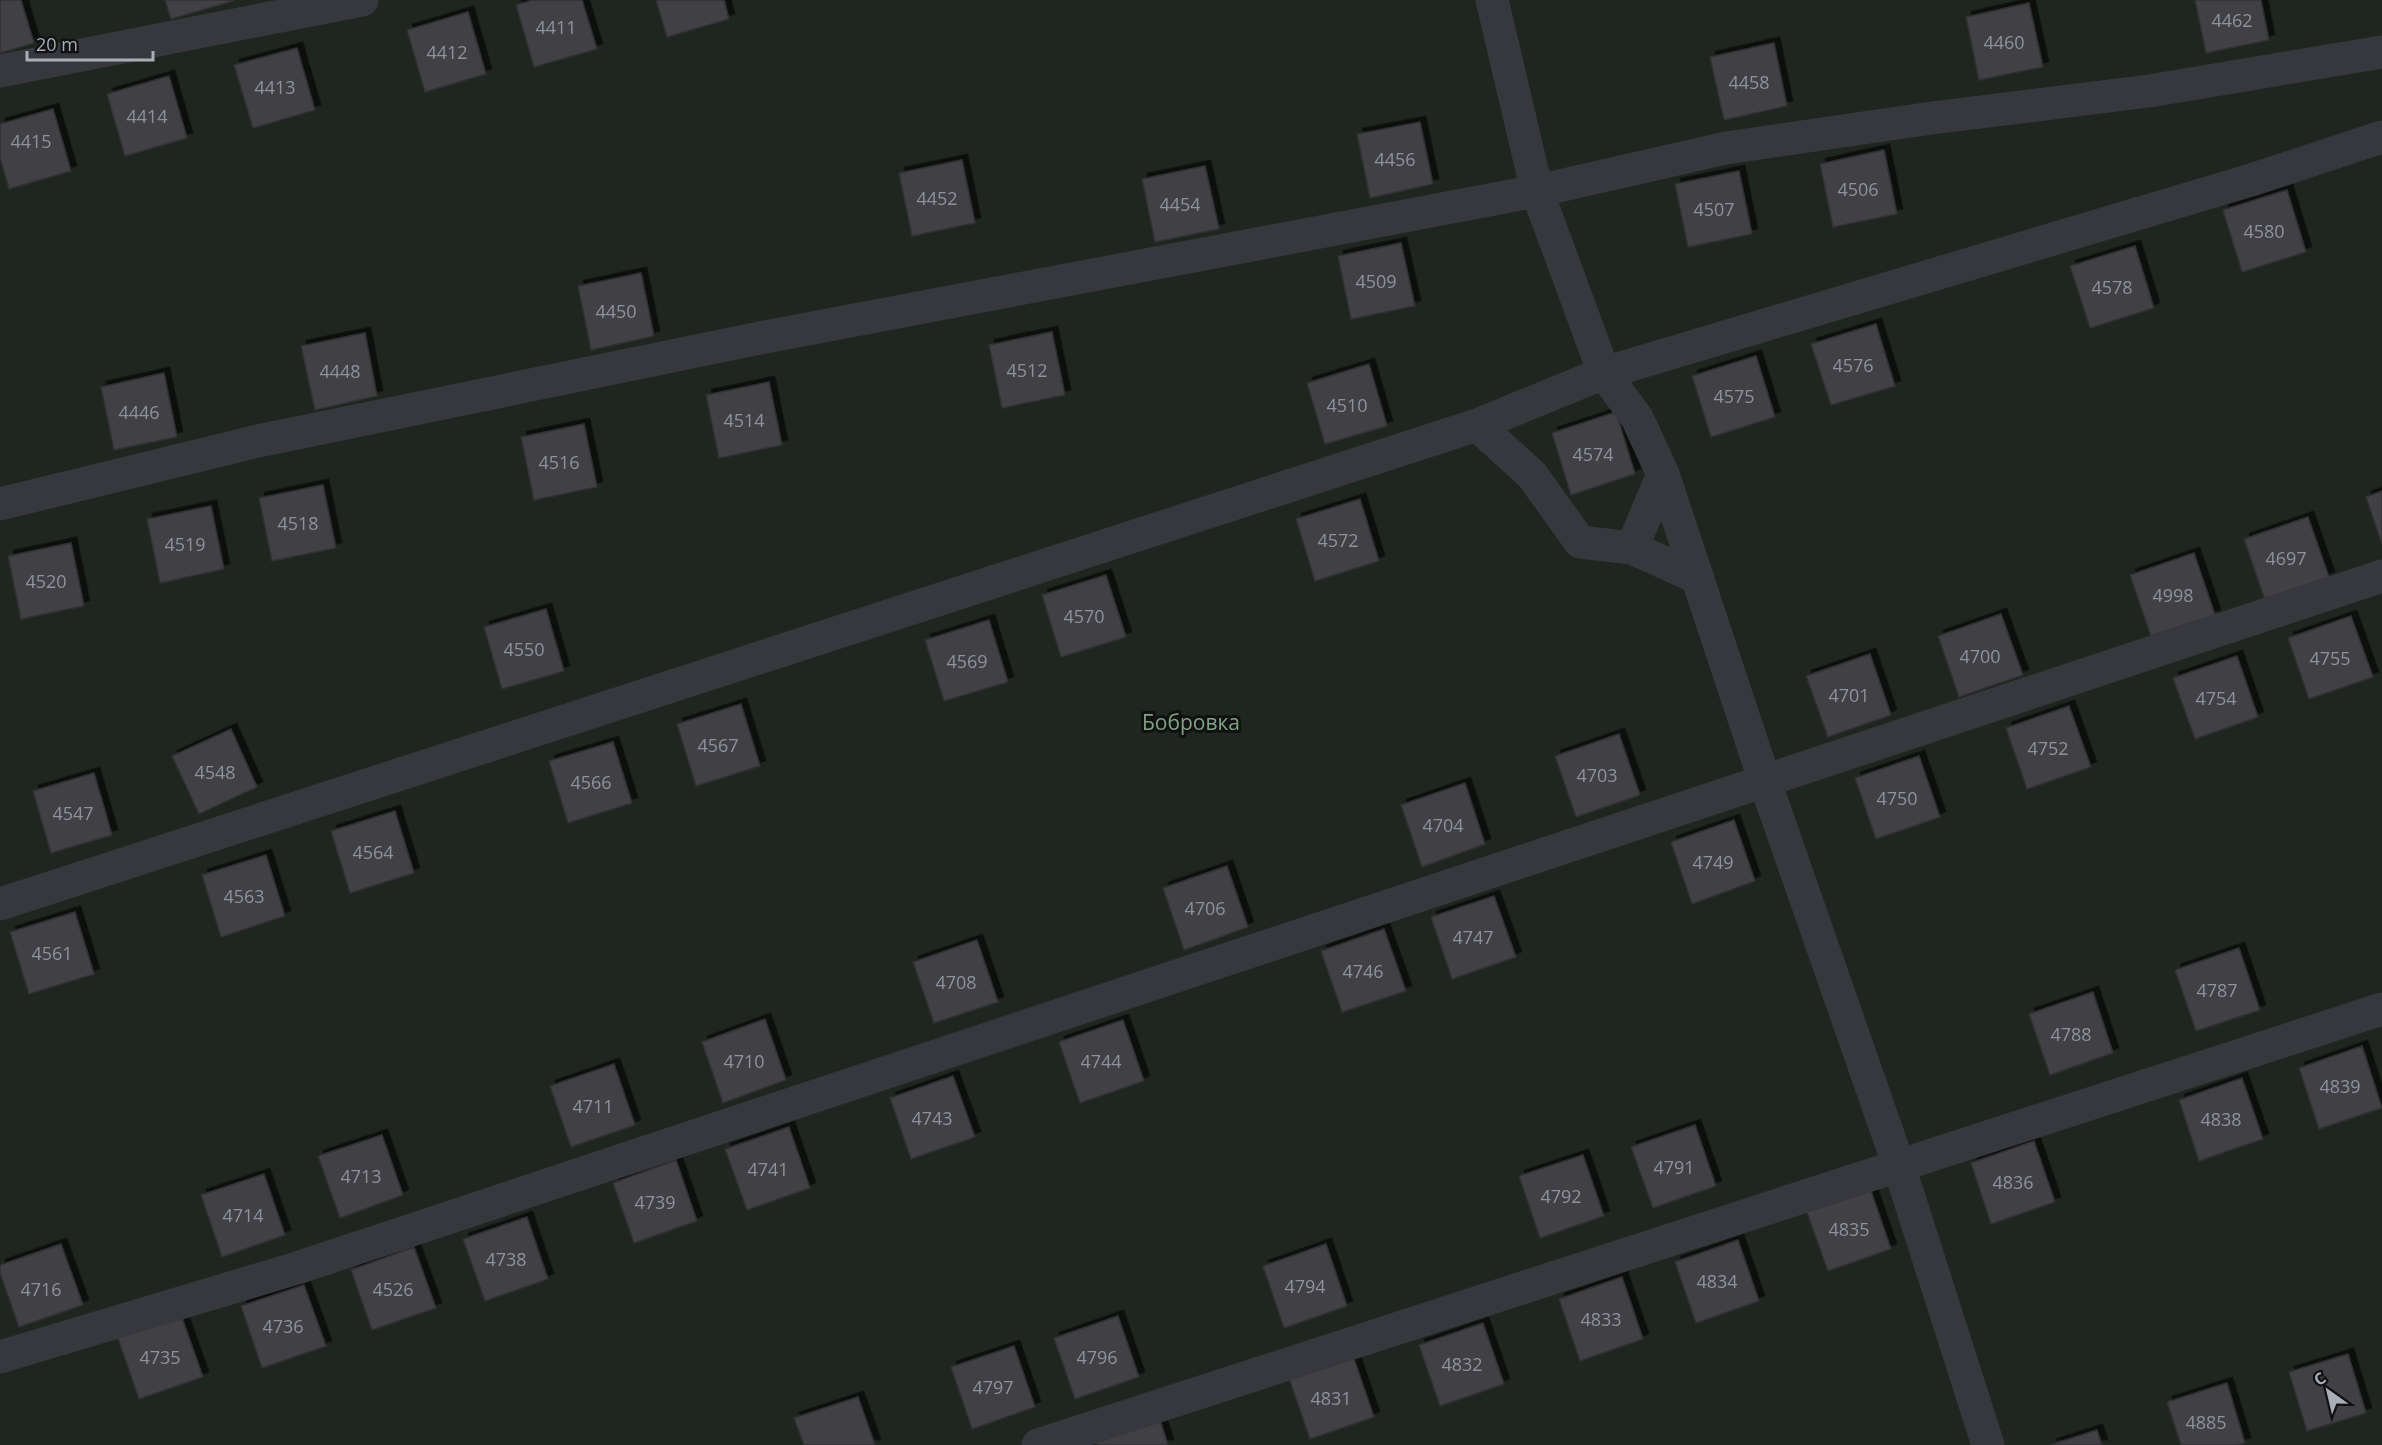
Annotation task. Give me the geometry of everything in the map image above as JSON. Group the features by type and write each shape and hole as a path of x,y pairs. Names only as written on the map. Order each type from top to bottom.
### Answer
{"street":[{"path":"0,71 362,0"},
{"path":"1492,0 1537,191 1604,373 1637,418 1663,474 1765,782 1899,1166 1988,1445"},
{"path":"0,504 258,441 765,337 1537,191 1725,148 1932,118 2149,91 2382,52"},
{"path":"0,904 1477,425 1604,373 2251,180 2382,137"},
{"path":"1477,425 1532,475 1580,542 1632,548 1698,578"},
{"path":"1632,548 1663,474"},
{"path":"0,1357 297,1268 2382,576"},
{"path":"1038,1445 2382,1009"}],"green space":[{"name":"Бобровка","path":"0,0 2382,0 2382,1445 0,1445"}],"building":[{"path":"0,0 21,0 34,43 0,53"},
{"path":"165,0 233,0 233,1 171,19"},
{"path":"533,0 582,0 597,49 534,67 516,5"},
{"path":"656,0 724,0 729,19 667,37"},
{"path":"2195,0 2261,0 2269,40 2206,53"},
{"path":"2029,3 2043,67 1979,80 1966,17"},
{"path":"468,12 486,74 425,92 407,30"},
{"path":"1774,43 1787,106 1724,120 1710,57"},
{"path":"297,48 315,110 253,128 234,65"},
{"path":"169,76 187,138 125,156 107,94"},
{"path":"53,109 71,171 9,189 0,158 0,124"},
{"path":"1420,122 1433,184 1370,198 1357,134"},
{"path":"1884,150 1897,214 1833,227 1820,164"},
{"path":"962,160 975,223 912,236 899,173"},
{"path":"1205,166 1219,229 1155,242 1142,179"},
{"path":"1739,171 1752,234 1688,247 1675,184"},
{"path":"2287,190 2306,252 2242,272 2223,210"},
{"path":"1401,243 1415,306 1351,319 1338,256"},
{"path":"2135,246 2154,308 2090,328 2070,266"},
{"path":"641,273 654,336 591,350 578,286"},
{"path":"1876,324 1895,386 1831,405 1811,344"},
{"path":"1052,332 1065,395 1002,408 989,345"},
{"path":"365,333 377,396 315,410 301,346"},
{"path":"1756,356 1775,417 1711,437 1692,376"},
{"path":"1369,364 1387,426 1325,444 1307,383"},
{"path":"164,373 177,437 114,450 101,387"},
{"path":"769,382 782,445 719,458 706,395"},
{"path":"1616,412 1635,474 1571,495 1552,433"},
{"path":"584,424 597,487 534,500 521,437"},
{"path":"323,485 336,548 272,561 259,498"},
{"path":"2382,491 2382,544 2366,497"},
{"path":"1360,499 1379,561 1315,581 1296,519"},
{"path":"211,506 224,569 160,583 147,519"},
{"path":"2308,517 2329,577 2265,600 2244,539"},
{"path":"71,543 84,606 21,619 8,556"},
{"path":"2194,553 2215,615 2151,636 2130,575"},
{"path":"1106,575 1126,637 1061,657 1042,595"},
{"path":"546,609 564,671 502,689 484,627"},
{"path":"2001,614 2023,675 1959,697 1938,636"},
{"path":"2351,616 2373,677 2309,699 2288,638"},
{"path":"989,620 1008,682 944,701 925,640"},
{"path":"1870,654 1891,715 1828,737 1806,676"},
{"path":"2237,656 2258,717 2195,739 2173,678"},
{"path":"741,704 760,766 696,786 677,724"},
{"path":"2069,706 2091,767 2027,789 2006,728"},
{"path":"231,729 257,787 199,814 172,756"},
{"path":"1619,734 1640,795 1576,817 1555,756"},
{"path":"613,742 632,803 568,823 549,761"},
{"path":"1919,756 1940,817 1876,839 1855,778"},
{"path":"94,773 112,835 51,853 33,791"},
{"path":"1465,783 1485,844 1422,867 1401,805"},
{"path":"395,811 414,873 350,893 331,831"},
{"path":"1734,820 1755,881 1692,904 1671,842"},
{"path":"266,855 285,916 221,937 202,875"},
{"path":"1227,866 1248,927 1184,950 1163,888"},
{"path":"1494,896 1516,957 1452,979 1431,917"},
{"path":"75,912 94,974 29,994 10,932"},
{"path":"1384,929 1406,991 1342,1012 1321,951"},
{"path":"977,940 998,1002 934,1023 913,962"},
{"path":"2239,948 2260,1010 2196,1031 2175,970"},
{"path":"2093,992 2113,1053 2050,1075 2029,1014"},
{"path":"765,1019 786,1080 723,1103 702,1042"},
{"path":"1123,1020 1144,1081 1080,1103 1059,1042"},
{"path":"2362,1046 2382,1108 2319,1129 2299,1068"},
{"path":"614,1064 635,1125 571,1147 550,1086"},
{"path":"953,1076 975,1137 911,1159 890,1098"},
{"path":"2242,1078 2263,1139 2199,1161 2179,1100"},
{"path":"1695,1125 1716,1186 1653,1208 1631,1147"},
{"path":"789,1127 810,1188 747,1210 725,1149"},
{"path":"382,1135 403,1195 340,1218 318,1156"},
{"path":"2034,1141 2055,1202 1991,1224 1971,1163"},
{"path":"1583,1155 1604,1216 1540,1238 1519,1176"},
{"path":"676,1160 697,1221 634,1243 613,1183"},
{"path":"264,1174 285,1235 222,1257 201,1195"},
{"path":"1870,1188 1891,1249 1828,1271 1806,1210"},
{"path":"527,1217 548,1279 485,1301 463,1239"},
{"path":"1738,1240 1759,1301 1696,1323 1675,1262"},
{"path":"61,1244 83,1305 19,1327 0,1273 0,1265"},
{"path":"1326,1244 1347,1306 1284,1328 1263,1266"},
{"path":"414,1247 436,1308 372,1330 351,1270"},
{"path":"1622,1277 1643,1339 1580,1361 1559,1299"},
{"path":"304,1285 326,1346 262,1368 241,1306"},
{"path":"181,1315 203,1377 139,1399 118,1338"},
{"path":"1118,1316 1139,1377 1075,1399 1054,1338"},
{"path":"1483,1323 1504,1384 1440,1406 1419,1345"},
{"path":"1014,1346 1035,1407 972,1429 951,1367"},
{"path":"2348,1354 2366,1413 2307,1431 2289,1372"},
{"path":"1353,1356 1374,1417 1310,1439 1289,1378"},
{"path":"2227,1383 2245,1443 2181,1445 2167,1402"},
{"path":"858,1397 875,1445 804,1445 794,1418"},
{"path":"1160,1420 1168,1445 1097,1445 1096,1442"},
{"path":"2097,1430 2102,1445 2050,1445"}]}
